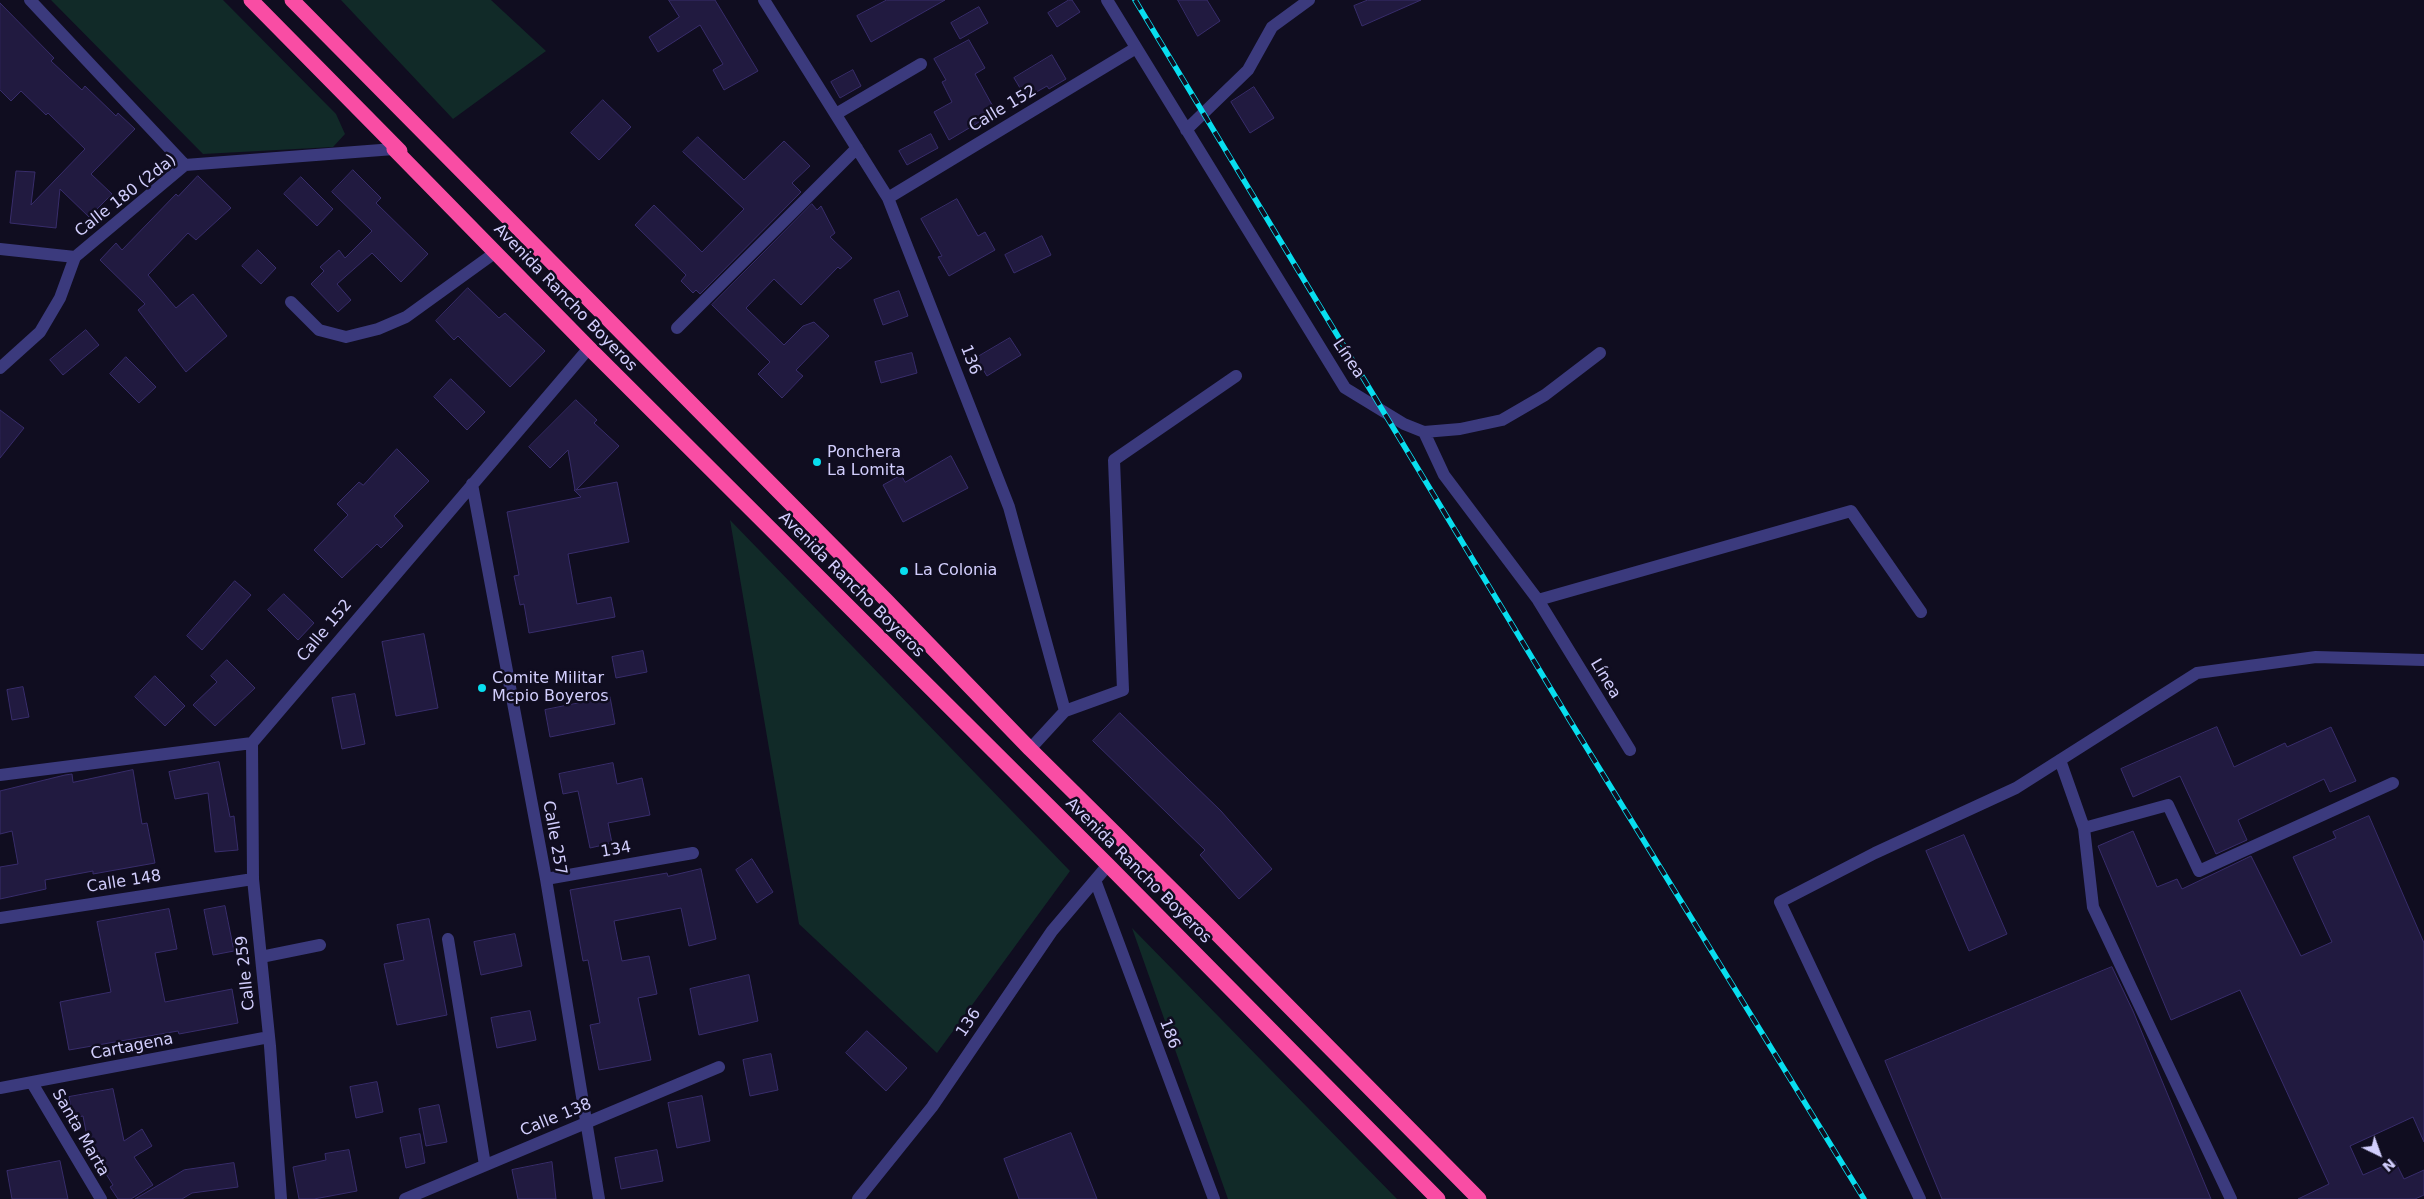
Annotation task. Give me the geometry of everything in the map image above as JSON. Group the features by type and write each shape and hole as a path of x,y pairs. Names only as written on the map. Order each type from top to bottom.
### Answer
{"highway":[{"name":"Avenida Rancho Boyeros","path":"251,0 400,151 394,149"},
{"name":"Avenida Rancho Boyeros","path":"292,0 885,599 1030,749 1210,927 1479,1199"},
{"name":"Avenida Rancho Boyeros","path":"394,149 589,348 1108,865 1438,1199"}],"street":[{"path":"30,0 185,165"},
{"name":"136","path":"764,0 888,198 1009,507 1065,711"},
{"name":"Línea","path":"1107,0 1345,388 1404,424 1424,432 1444,475 1538,600 1630,750"},
{"path":"1186,130 1248,70 1272,27 1309,0"},
{"name":"Calle 152","path":"888,198 1136,48"},
{"path":"836,114 921,64"},
{"path":"677,328 857,148"},
{"name":"Calle 180 (2da)","path":"0,249 75,257 185,165 394,149"},
{"path":"292,302 319,330 346,337 370,331 406,317 496,252"},
{"path":"0,368 40,332 60,298 75,257"},
{"name":"Calle 152","path":"252,742 589,348"},
{"path":"1424,432 1460,428 1502,420 1545,395 1600,353"},
{"path":"1030,749 1065,711 1123,690 1114,460 1236,376"},
{"name":"Calle 257","path":"472,484 546,879 588,1123 599,1199"},
{"path":"1538,600 1851,511 1922,612"},
{"path":"1920,1199 1780,902 1875,853 2016,788 2197,673 2316,657 2424,660"},
{"path":"0,775 252,742"},
{"name":"Calle 259","path":"252,742 253,880 269,1037 281,1199"},
{"path":"2060,760 2084,828 2093,907 2231,1199"},
{"path":"2084,828 2168,805 2199,871 2394,782"},
{"name":"134","path":"546,879 693,853"},
{"name":"136","path":"858,1199 932,1107 1052,931 1108,865"},
{"name":"Calle 148","path":"0,918 253,880"},
{"name":"186","path":"1094,880 1214,1199"},
{"path":"448,938 485,1165"},
{"path":"261,957 320,944"},
{"name":"Cartagena","path":"0,1088 269,1037"},
{"name":"Calle 138","path":"405,1199 719,1067"},
{"name":"Santa Marta","path":"32,1083 100,1199"}],"green space":[{"path":"51,0 223,0 336,114 345,134 333,147 203,154"},
{"path":"341,0 491,0 546,51 453,119"},
{"path":"730,520 1070,871 937,1053 799,924"},
{"path":"1132,928 1397,1199 1228,1199"}],"building":[{"path":"669,0 715,0 758,71 724,90 713,70 723,64 700,25 658,52 649,37 679,17"},
{"path":"887,0 945,0 871,42 857,16"},
{"path":"1072,0 1080,12 1057,27 1048,13"},
{"path":"1178,0 1207,0 1220,21 1198,36"},
{"path":"1368,0 1421,0 1362,26 1354,6"},
{"path":"0,3 54,58 51,61 82,90 85,86 116,116 118,113 135,129 91,174 112,194 89,217 60,189 56,228 10,223 16,171 35,172 31,205 85,149 48,113 46,115 21,91 11,101 0,90"},
{"path":"979,7 988,23 960,39 951,23"},
{"path":"969,40 985,68 975,74 996,112 949,140 934,112 952,102 942,82 946,80 934,59"},
{"path":"1052,55 1066,79 1049,89 1047,86 1026,98 1014,78"},
{"path":"853,70 861,86 840,98 831,82"},
{"path":"1254,87 1274,118 1250,133 1231,102"},
{"path":"603,100 631,127 599,160 571,133"},
{"path":"931,134 938,148 907,165 899,151"},
{"path":"698,137 744,180 784,141 810,166 792,183 801,192 700,294 696,290 693,293 681,281 686,275 635,225 654,205 702,252 744,209 683,152"},
{"path":"353,170 381,198 376,203 428,254 401,282 372,253 337,284 351,300 338,312 311,284 324,271 320,267 339,250 345,258 372,231 332,192"},
{"path":"198,176 231,208 196,240 188,233 148,275 176,308 193,294 227,336 186,372 138,310 145,304 100,260 116,243 122,250 176,194 178,196"},
{"path":"301,177 333,209 317,226 284,194"},
{"path":"957,199 978,236 985,232 995,250 949,276 938,257 942,256 921,219"},
{"path":"812,204 817,210 821,206 835,233 830,237 852,258 840,269 838,267 801,305 774,279 746,308 784,345 803,326 814,322 829,336 796,370 803,376 782,398 758,374 770,362 712,305"},
{"path":"1042,236 1051,255 1014,273 1005,255"},
{"path":"258,250 276,268 261,284 242,266"},
{"path":"468,288 499,318 505,313 545,351 510,387 458,336 454,340 436,321"},
{"path":"899,291 908,316 883,325 874,300"},
{"path":"86,330 99,345 63,375 50,360"},
{"path":"1010,338 1021,355 987,376 976,358"},
{"path":"912,353 917,373 881,383 875,362"},
{"path":"126,357 156,387 139,403 110,374"},
{"path":"451,379 485,412 467,430 434,397"},
{"path":"576,400 597,420 594,423 619,446 576,490 617,482 629,542 568,554 577,604 611,597 615,617 529,633 524,604 520,605 514,576 519,575 507,512 581,497 574,490 568,450 550,468 529,447"},
{"path":"0,410 24,428 0,458"},
{"path":"397,449 429,481 394,516 403,526 381,548 377,544 342,578 314,550 348,515 337,504 359,482 363,485"},
{"path":"951,456 968,488 903,522 883,485 901,475 905,482"},
{"path":"235,581 251,595 202,650 187,636"},
{"path":"284,594 314,623 298,640 268,610"},
{"path":"424,634 438,708 396,716 382,642"},
{"path":"643,651 647,672 616,678 612,657"},
{"path":"227,660 255,688 215,726 193,705 217,682 211,676"},
{"path":"155,676 185,706 165,726 135,697"},
{"path":"23,687 29,717 12,720 7,690"},
{"path":"355,694 365,744 342,749 332,698"},
{"path":"610,697 615,724 550,737 545,710"},
{"path":"1120,713 1221,811 1272,869 1239,899 1200,855 1205,850 1093,741"},
{"path":"2217,727 2234,767 2285,743 2287,747 2331,727 2356,781 2330,792 2324,779 2238,820 2247,840 2216,854 2180,776 2133,797 2121,769"},
{"path":"219,762 230,817 234,816 238,850 215,852 208,793 175,799 169,772"},
{"path":"613,763 617,784 642,778 650,815 608,823 612,843 590,848 578,791 563,794 559,774"},
{"path":"133,770 142,824 147,823 155,863 93,874 93,871 45,880 46,889 0,899 0,867 18,864 12,831 0,834 0,791 65,775 72,774 73,782"},
{"path":"2369,816 2424,943 2424,1142 2413,1117 2350,1146 2363,1175 2395,1161 2404,1179 2424,1170 2424,1195 2415,1199 2298,1199 2329,1184 2240,990 2171,1020 2098,846 2133,831 2157,887 2177,879 2182,889 2251,856 2301,956 2332,942 2293,857 2336,838 2333,832"},
{"path":"1964,835 2007,934 1969,951 1926,851"},
{"path":"752,859 773,892 757,903 736,870"},
{"path":"701,869 716,939 689,946 681,908 614,921 622,961 649,956 657,994 638,998 651,1060 599,1070 590,1025 600,1023 588,960 583,961 570,890 667,873 668,876"},
{"path":"225,906 234,951 213,955 204,910"},
{"path":"169,909 177,949 155,953 165,1002 232,989 238,1023 179,1034 178,1031 69,1050 60,1002 111,992 97,922"},
{"path":"429,919 447,1015 397,1025 384,964 404,960 397,925"},
{"path":"515,934 522,966 481,975 474,942"},
{"path":"2112,967 2133,1011 2211,1199 1942,1199 1885,1061"},
{"path":"749,975 758,1021 699,1035 690,989"},
{"path":"530,1011 536,1040 497,1048 491,1018"},
{"path":"867,1031 907,1068 886,1091 846,1053"},
{"path":"771,1054 778,1090 750,1096 743,1060"},
{"path":"377,1082 383,1112 356,1118 350,1087"},
{"path":"113,1089 124,1141 142,1129 152,1146 134,1157 153,1185 131,1199 118,1199 110,1187 113,1185 89,1147 83,1116 73,1118 69,1097"},
{"path":"702,1096 710,1141 677,1148 668,1103"},
{"path":"439,1105 447,1142 426,1146 419,1109"},
{"path":"1071,1133 1097,1199 1019,1199 1004,1159"},
{"path":"420,1134 425,1163 406,1168 400,1138"},
{"path":"349,1150 357,1191 314,1199 299,1199 293,1167 326,1160 325,1154"},
{"path":"657,1150 663,1181 621,1189 615,1158"},
{"path":"60,1161 68,1199 12,1199 7,1171"},
{"path":"552,1162 556,1199 518,1199 512,1170"},
{"path":"234,1163 238,1187 192,1193 182,1199 135,1199 184,1170"}],"railway":[{"path":"1135,0 1569,719 1864,1199"}],"place":[{"name":"Ponchera La Lomita","path":"817,462"},
{"name":"La Colonia","path":"904,571"},
{"name":"Comite Militar Mcpio Boyeros","path":"482,688"}]}
